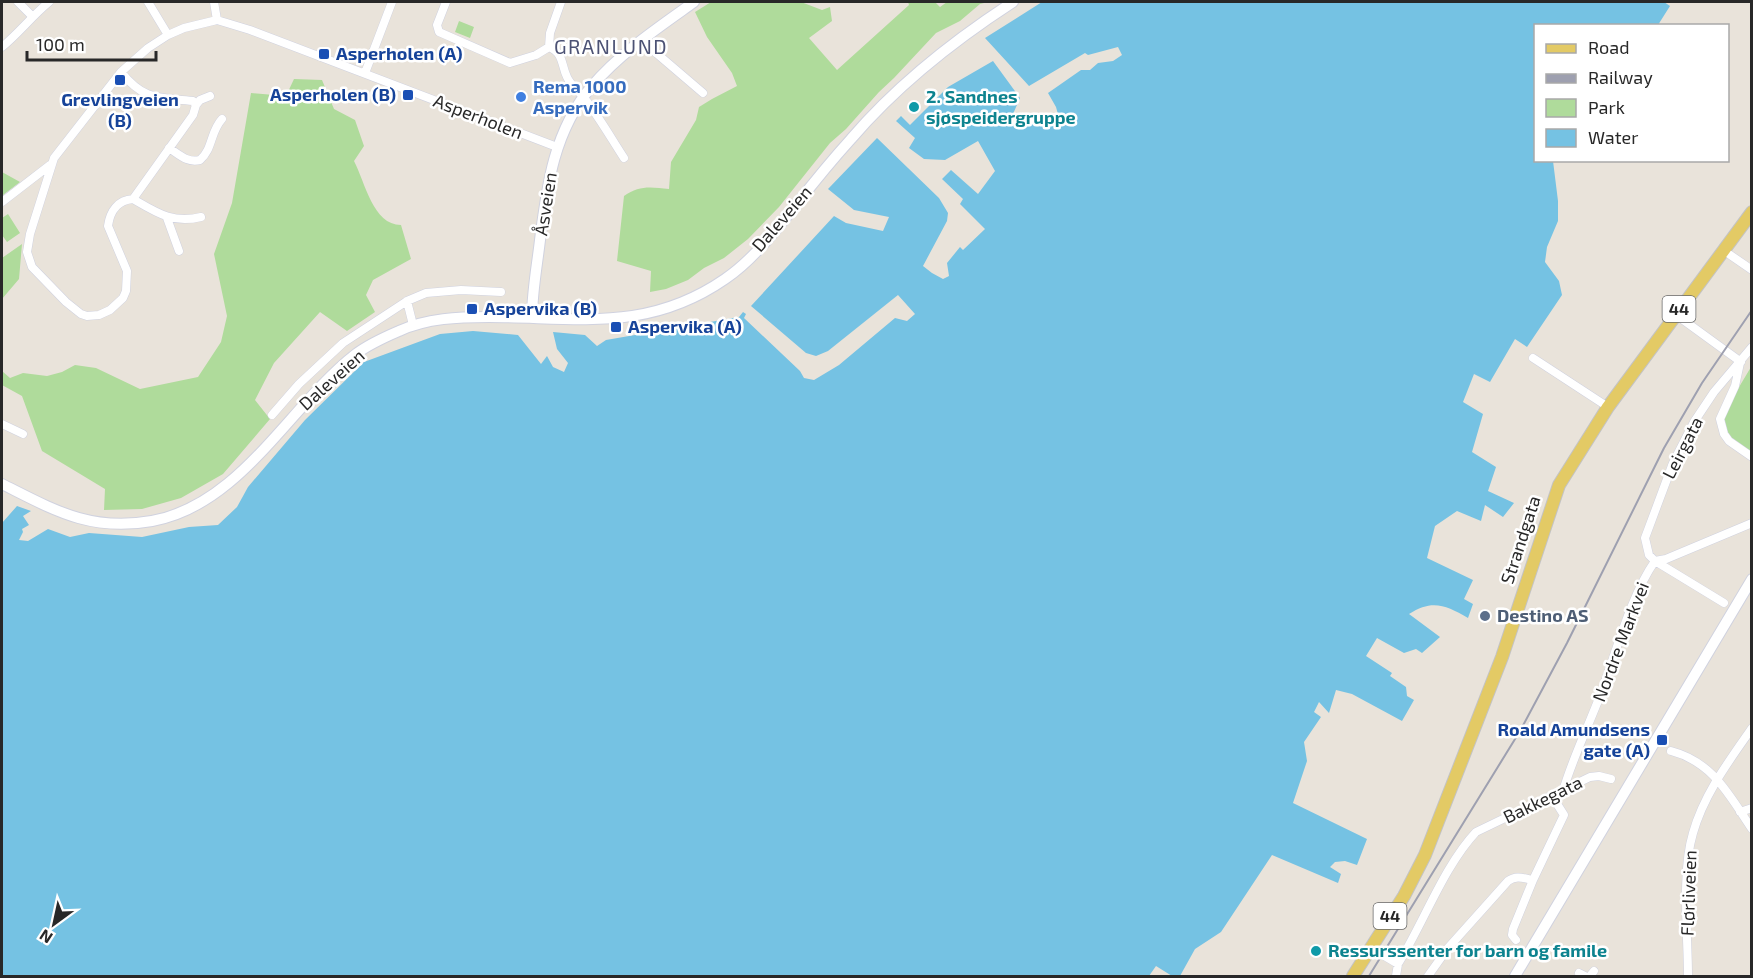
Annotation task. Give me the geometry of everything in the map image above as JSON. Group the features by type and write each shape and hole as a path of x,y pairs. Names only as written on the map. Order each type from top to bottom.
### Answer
{"main road":[{"name":"Åsveien","path":"532,318 533,291 545,202 557,147 583,97 603,74 694,2"},
{"name":"Daleveien","path":"2,483 39,504 78,520 125,524 153,521 198,504 232,481 310,397 359,352 413,325 457,317 593,320 637,316 657,312 688,300 728,277 762,245 894,92 955,41 1013,2"},
{"name":"Strandgata","path":"1353,976 1404,896 1425,855 1502,657 1559,485 1608,408 1752,212"},
{"path":"1515,976 1752,579"}],"street":[{"path":"18,2 32,16"},
{"path":"2,47 49,2"},
{"path":"148,2 168,35"},
{"path":"201,216 187,220 167,218 133,199 126,200 113,209 108,226 127,271 126,291 123,298 105,313 87,316 81,314 32,267 27,252 30,234 54,158 121,72 148,48 184,28 217,20 214,2"},
{"path":"365,74 392,2"},
{"path":"446,2 437,25 439,32 444,36 510,63 536,56 549,47"},
{"path":"549,47 550,33 561,2"},
{"name":"Asperholen","path":"217,20 233,24 557,147"},
{"path":"645,39 655,52 703,93"},
{"path":"549,47 559,53 566,76 624,158"},
{"path":"121,72 143,93 163,100 193,101 196,105"},
{"path":"133,199 193,115 196,105 200,100 210,96"},
{"path":"169,148 183,158 191,161 200,160 210,148 214,130 222,119"},
{"path":"2,202 52,164"},
{"path":"167,218 179,250"},
{"path":"1723,250 1752,270"},
{"name":"Daleveien","path":"272,415 299,384 343,343 407,301 426,293 461,290 501,292"},
{"path":"407,301 413,325"},
{"path":"1675,314 1741,362 1735,386 1720,418 1724,434 1729,441 1752,457"},
{"name":"Leirgata","path":"1655,561 1649,555 1645,538 1673,463 1694,422 1714,392 1752,347"},
{"path":"1533,358 1608,408"},
{"path":"2,424 23,434"},
{"path":"1655,561 1666,560 1752,523"},
{"path":"1655,561 1724,603"},
{"name":"Nordre Markvei","path":"1563,791 1626,622 1649,569 1655,561"},
{"name":"Flørliveien","path":"1688,976 1687,869 1689,848 1698,817 1718,778 1752,728"},
{"path":"1671,751 1688,757 1718,778 1752,829"},
{"name":"Bakkegata","path":"1398,964 1452,865 1476,832 1590,777 1599,776 1611,779"},
{"path":"1516,940 1512,934 1513,929 1564,815 1563,810 1552,796"},
{"path":"1740,812 1752,808"},
{"path":"1428,976 1448,948 1508,881 1519,877 1533,880"},
{"path":"1371,948 1398,964 1396,976"}],"green space":[{"path":"711,2 801,2 822,10 830,7 832,21 809,38 837,70 909,5 908,2 935,2 940,7 947,2 988,2 980,4 960,21 936,33 846,129 830,143 779,207 748,239 724,258 704,268 688,280 666,289 650,292 651,271 617,261 624,196 640,188 669,189 671,162 696,120 699,107 737,86 732,73 707,37 695,12"},
{"path":"459,21 474,27 470,38 455,32"},
{"path":"294,79 322,80 334,109 355,120 364,146 354,161 377,210 391,223 401,225 411,259 373,280 366,295 375,312 347,331 320,312 274,363 255,400 270,419 223,474 181,498 142,509 104,510 105,489 42,451 22,396 2,385 2,371 10,378 23,373 47,376 75,365 96,368 140,389 198,377 221,342 227,316 214,254 232,203 251,93 286,96"},
{"path":"2,172 20,182 3,195 2,193"},
{"path":"8,214 20,233 7,242 2,235 2,218"},
{"path":"22,244 19,279 2,299 2,258"},
{"path":"1751,367 1751,454 1730,438 1725,428 1723,414"}],"water":[{"path":"1042,2 1664,2 1670,6 1659,24 1534,24 1534,162 1553,162 1558,221 1547,247 1545,262 1559,281 1562,295 1527,347 1515,339 1490,382 1474,374 1463,402 1483,414 1472,452 1496,467 1488,491 1514,503 1503,517 1485,505 1481,521 1457,511 1435,526 1427,558 1473,580 1464,599 1473,604 1468,618 1446,607 1432,605 1409,614 1440,637 1422,653 1416,649 1404,653 1377,638 1366,656 1392,673 1390,676 1406,687 1407,696 1414,700 1402,721 1352,694 1336,690 1329,713 1319,702 1314,712 1321,717 1304,742 1307,761 1293,803 1367,839 1357,865 1345,861 1335,862 1330,867 1341,874 1338,883 1272,855 1221,932 1195,949 1180,976 1172,976 1156,966 1149,976 2,976 2,523 17,506 31,511 23,516 29,525 22,529 19,540 28,541 48,529 70,537 89,533 142,537 189,527 218,525 237,507 248,487 305,420 364,362 440,334 473,331 518,335 541,364 547,356 553,367 564,372 568,363 557,349 553,332 585,335 597,346 606,340 739,317 743,312 746,314 744,318 800,371 804,378 814,380 839,365 895,318 907,321 915,314 898,295 828,351 816,356 806,353 751,306 834,216 846,223 883,231 889,217 854,210 828,189 877,138 939,198 948,213 947,221 923,266 943,279 949,276 947,263 960,247 963,250 985,229 960,204 963,199 942,179 951,170 978,194 995,171 978,141 945,160 924,159 909,148 915,138 896,121 901,116 910,125 948,87 993,61 1020,98 1010,125 1050,123 1051,118 1059,118 1048,93 1081,70 1090,70 1098,63 1113,61 1122,55 1118,47 1088,55 1085,53 1029,86 985,38"}],"railway":[{"path":"1369,976 1520,731 1567,643 1664,448 1702,383 1752,310"}],"place":[{"name":"Asperholen (A)","path":"324,54"},
{"name":"Grevlingveien (B)","path":"120,80"},
{"name":"Asperholen (B)","path":"408,95"},
{"name":"Rema 1000 Aspervik","path":"521,97"},
{"name":"2. Sandnes sjøspeidergruppe","path":"914,107"},
{"name":"Aspervika (B)","path":"472,309"},
{"name":"Aspervika (A)","path":"616,327"},
{"name":"Destino AS","path":"1485,616"},
{"name":"Roald Amundsens gate (A)","path":"1662,740"},
{"name":"Ressurssenter for barn og famile","path":"1316,951"}],"district":[{"name":"GRANLUND","path":"611,47"}]}
